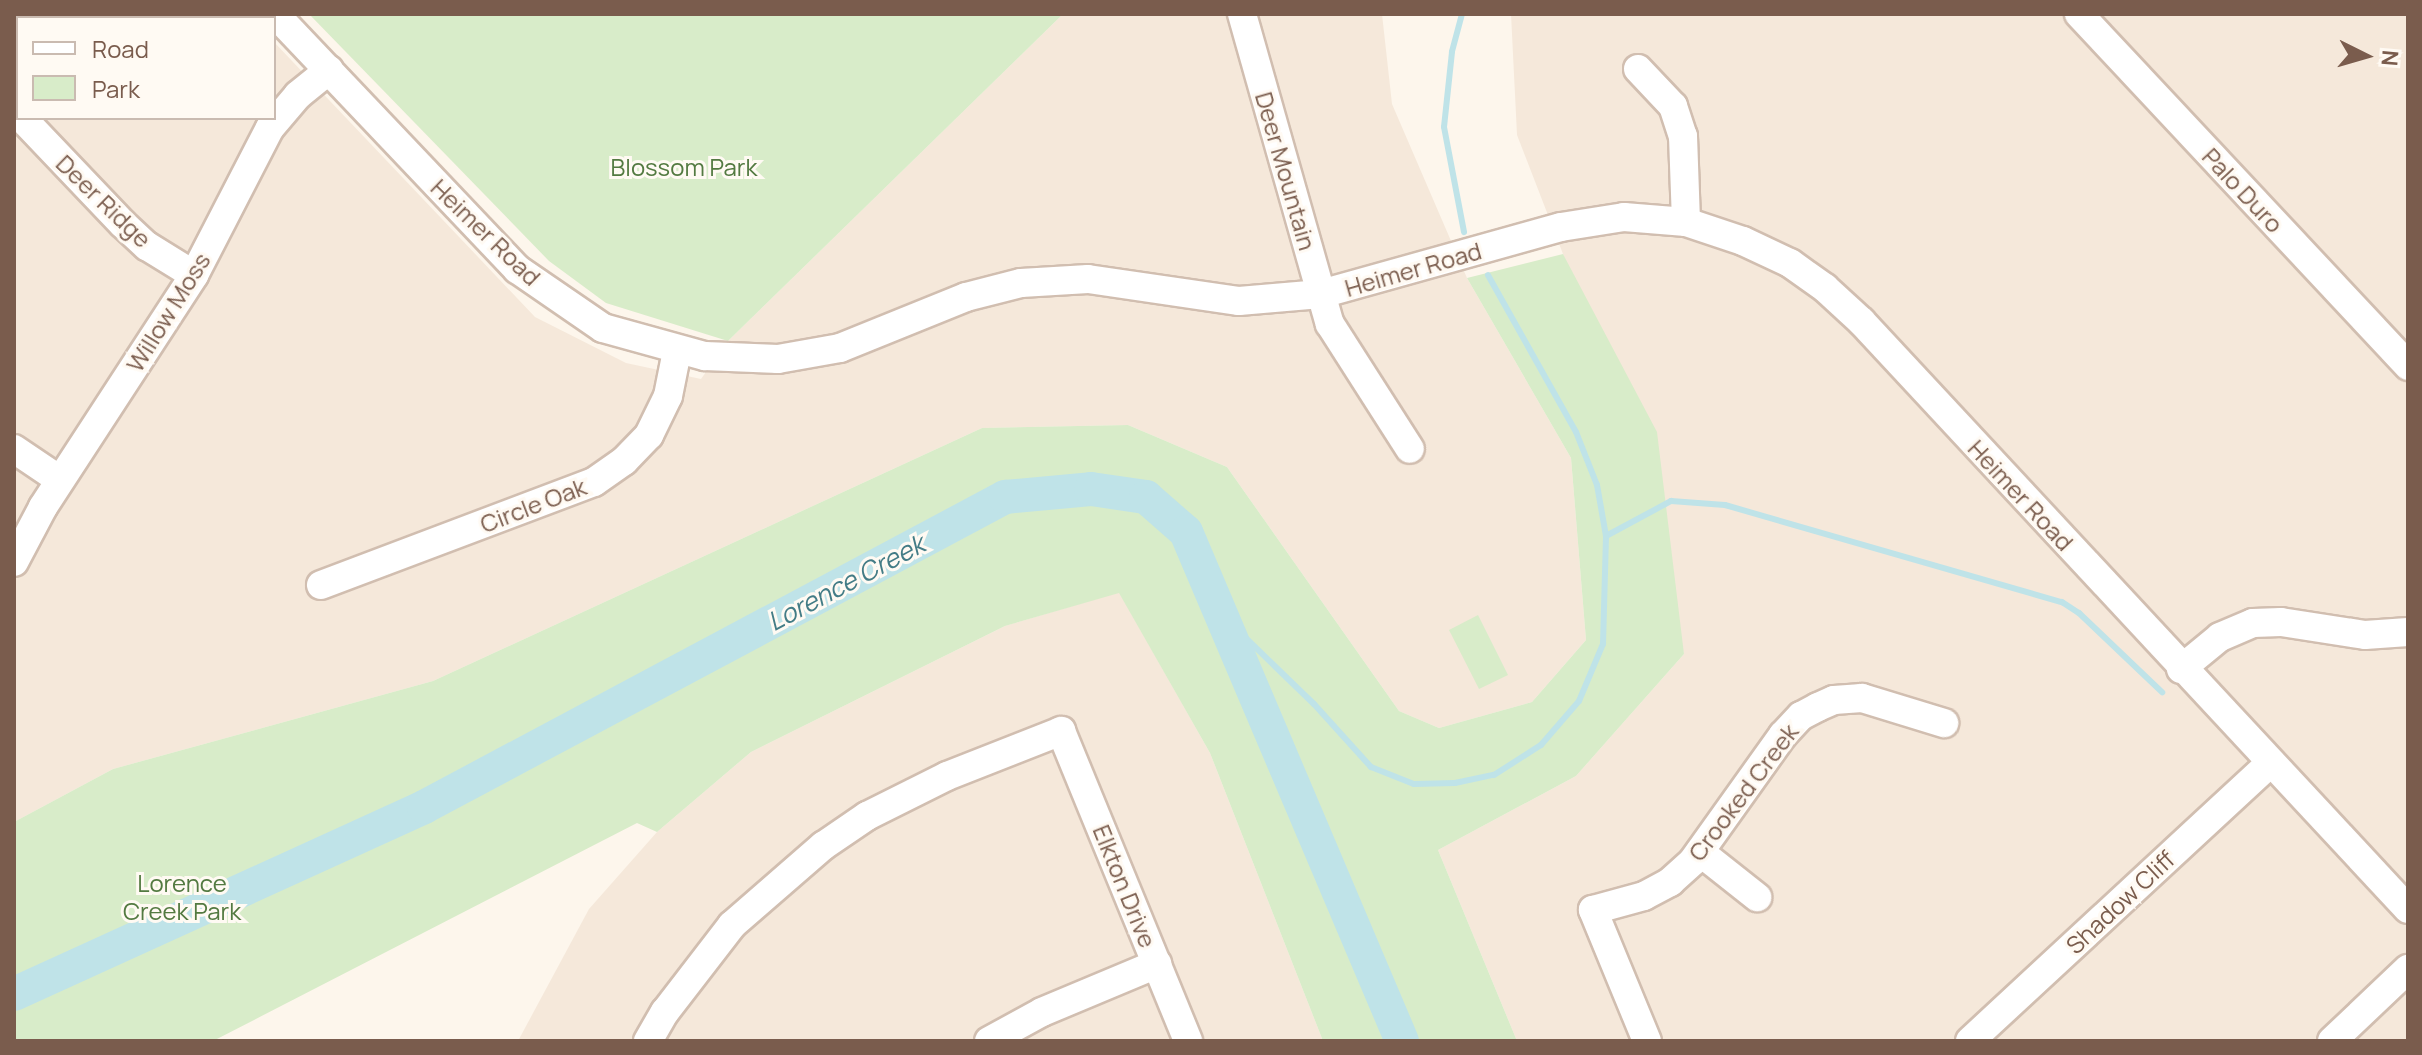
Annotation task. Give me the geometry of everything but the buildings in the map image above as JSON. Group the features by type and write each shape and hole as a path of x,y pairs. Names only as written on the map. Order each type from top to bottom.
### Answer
{"street":[{"name":"Heimer Road","path":"275,14 517,269 603,328 677,351 758,359 840,348 966,297 1021,283 1088,279 1239,301 1321,294 1571,225 1624,217 1686,222 1767,251 1825,288 1861,321 2181,669 2408,909"},
{"name":"Deer Mountain","path":"1242,14 1321,294 1338,338 1410,449"},
{"name":"Palo Duro","path":"2079,14 2408,366"},
{"path":"1638,69 1673,106 1683,136 1686,222"},
{"name":"Willow Moss","path":"14,562 60,480 194,275 270,128 298,95 329,70"},
{"name":"Deer Ridge","path":"24,120 147,246 194,275"},
{"name":"Circle Oak","path":"321,585 594,482 624,461 649,435 668,396 677,351"},
{"path":"14,449 60,480"},
{"path":"2181,669 2220,637 2253,623 2281,622 2365,635 2408,632"},
{"name":"Crooked Creek","path":"1647,1041 1593,910 1644,896 1670,882 1700,852 1783,735 1801,716 1834,700 1862,698 1944,723"},
{"name":"Elkton Drive","path":"648,1041 665,1012 732,925 823,846 867,816 947,776 1061,731 1188,1041"},
{"name":"Shadow Cliff","path":"1970,1041 2271,762"},
{"path":"1700,852 1757,897"},
{"path":"989,1041 1042,1012 1157,964"},
{"path":"2332,1041 2408,969"}],"shaded area":[{"path":"14,14 247,14 249,16 16,16 16,120 276,120 276,44 535,317 626,363 701,379 728,341 1063,14 1382,14 1392,104 1467,278 1571,458 1586,640 1532,702 1439,728 1399,711 1227,467 1128,425 982,428 433,681 113,769 14,822"},
{"path":"1511,14 2408,14 2408,1041 1517,1041 1438,850 1576,776 1684,654 1563,254 1517,135"},
{"path":"1119,592 1210,753 1323,1041 518,1041 589,909 657,832 751,752 1005,626"}],"green space":[{"name":"Blossom Park","path":"309,14 1063,14 728,341 606,303 549,261"},
{"name":"Lorence Creek Park","path":"1563,254 1657,432 1684,654 1576,776 1438,850 1517,1041 1323,1041 1210,753 1119,593 1005,626 751,752 657,832 637,823 213,1041 14,1041 14,822 113,769 433,681 982,428 1128,425 1227,467 1399,711 1439,728 1532,702 1586,640 1571,458 1467,278"},
{"path":"1478,615 1508,675 1479,689 1449,630"}],"waterway":[{"path":"1462,14 1452,52 1444,127 1464,232"},
{"path":"1221,614 1314,704 1371,767 1414,784 1455,783 1494,775 1541,745 1579,701 1603,644 1606,536 1597,485 1576,432 1488,275"},
{"name":"Lorence Creek","path":"14,994 424,807 1005,497 1091,489 1146,497 1186,532 1402,1041"},
{"path":"1606,536 1671,501 1725,505 2062,602 2079,613 2162,692"}]}
